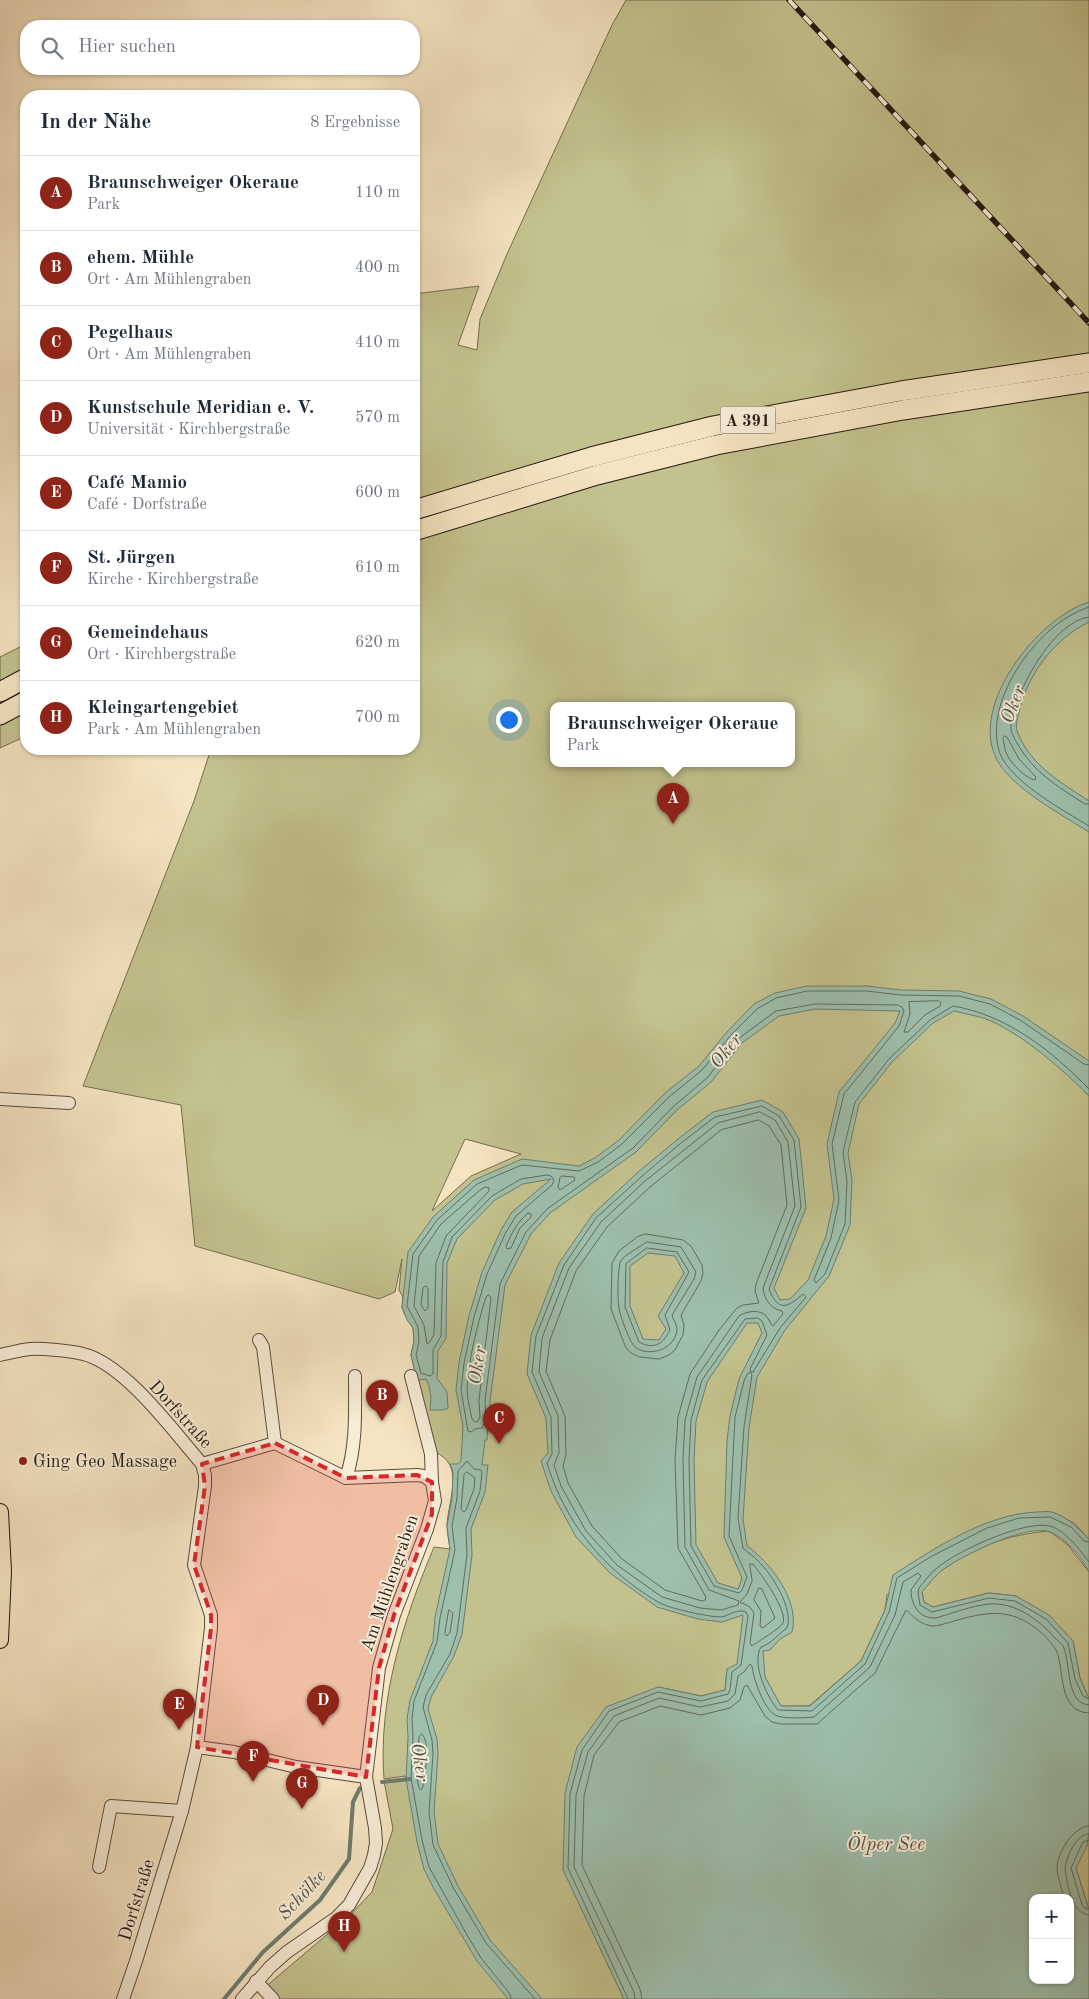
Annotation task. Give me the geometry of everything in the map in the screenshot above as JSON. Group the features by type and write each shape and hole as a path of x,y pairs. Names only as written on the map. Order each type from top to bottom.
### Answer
{"highway":[{"name":"A 391","path":"420,508 591,457 713,426 901,390 1089,363"},
{"name":"A 391","path":"420,529 597,475 716,445 904,410 1089,382"},
{"path":"0,692 20,681"},
{"path":"0,715 20,704"}],"main road":[{"path":"0,1512 3,1571 0,1640"}],"street":[{"path":"0,1100 69,1103"},
{"path":"259,1340 263,1347 275,1443"},
{"name":"Dorfstraße","path":"0,1355 32,1349 83,1354 99,1361 113,1370 142,1395 202,1464 205,1486 194,1565 211,1615 211,1628 197,1747 182,1812 123,1999"},
{"path":"346,1478 350,1467 355,1420 355,1376"},
{"name":"Am Mühlengraben","path":"242,1999 256,1981 287,1952 336,1918 361,1886 370,1868 376,1843 366,1777 379,1668 394,1614 432,1514 435,1501 431,1454 411,1376"},
{"path":"202,1464 275,1443 346,1478 417,1474 424,1476 432,1482"},
{"path":"197,1747 234,1752 296,1767 366,1777"},
{"path":"99,1867 111,1806 182,1812"},
{"path":"256,1981 273,1999"}],"highlighted area":[{"path":"275,1443 346,1478 417,1475 432,1482 432,1514 394,1615 379,1668 366,1777 197,1747 211,1628 211,1615 194,1565 205,1486 202,1464"}],"shaded area":[{"path":"626,0 1089,0 1089,1539 1074,1523 1051,1512 887,1595 885,1610 861,1661 809,1706 780,1706 765,1677 727,1669 725,1690 701,1696 658,1687 563,1869 624,1999 274,1999 264,1988 350,1915 372,1892 393,1829 384,1781 406,1778 405,1776 384,1779 383,1749 389,1690 395,1661 412,1603 434,1547 450,1549 447,1525 453,1484 452,1474 450,1465 444,1457 434,1452 411,1355 414,1341 413,1328 404,1313 402,1307 403,1297 399,1290 402,1259 395,1292 379,1299 195,1246 181,1105 83,1086 194,801 209,755 420,755 420,293 479,286 458,345 477,350 480,319 507,254 612,25","holes":["465,1139 521,1154 471,1176 432,1211"]},
{"path":"20,647 20,739 0,748 0,657"},
{"path":"1049,1531 1068,1545 1089,1572 1089,1699 1080,1678 1073,1641 1016,1596 989,1593 933,1607 924,1602 922,1591 941,1571 965,1555 992,1543 1020,1535"},
{"path":"1089,1832 1089,1910 1076,1868 1086,1846"}],"water":[{"name":"Oker","path":"1089,602 1089,622 1076,629 1054,648 1036,671 1023,698 1016,726 1023,743 1038,763 1047,772 1089,801 1089,832 1038,800 1014,781 997,760 991,738 992,714 1000,690 1013,666 1049,626 1069,611"},
{"path":"807,986 867,986 901,990 959,991 991,999 1023,1016 1089,1061 1089,1096 1055,1065 1017,1036 987,1019 954,1011 933,1023 892,1062 859,1104 848,1153 852,1180 850,1225 829,1276 785,1330 757,1377 749,1428 743,1519 747,1546 765,1562 782,1584 792,1608 792,1632 780,1639 770,1650 763,1651 765,1677 781,1706 810,1706 861,1661 885,1610 893,1575 962,1534 999,1519 1018,1514 1052,1512 1072,1523 1089,1539 1089,1572 1077,1554 1056,1535 1050,1532 1026,1532 993,1543 962,1558 940,1572 922,1592 924,1602 933,1607 989,1593 1016,1596 1049,1615 1073,1641 1080,1678 1089,1699 1089,1832 1087,1846 1076,1868 1089,1910 1089,1999 624,1999 563,1870 565,1793 577,1747 606,1707 658,1687 701,1696 725,1690 727,1669 737,1664 743,1615 722,1622 698,1619 657,1607 610,1573 576,1537 551,1491 541,1461 548,1453 546,1418 527,1374 531,1335 559,1263 593,1214 637,1173 678,1139 713,1112 762,1100 783,1112 799,1139 806,1208 774,1288 780,1300 790,1299 808,1280 826,1236 834,1199 827,1144 839,1092 895,1023 900,1011 815,1009 779,1016 742,1043 711,1082 677,1110 636,1152 550,1213 531,1234 505,1285 490,1401 492,1422 488,1426 482,1465 488,1465 485,1492 471,1529 472,1555 462,1634 454,1656 431,1697 428,1709 437,1739 438,1754 434,1812 438,1844 458,1886 490,1940 542,1999 508,1999 477,1961 424,1869 417,1842 406,1779 407,1719 410,1700 433,1641 435,1617 450,1549 447,1526 452,1498 453,1472 450,1464 458,1464 461,1461 463,1426 456,1390 459,1362 469,1316 482,1272 501,1230 512,1212 551,1179 523,1184 495,1200 457,1239 447,1263 446,1338 438,1351 437,1378 447,1392 448,1408 443,1410 430,1410 431,1397 429,1386 426,1379 417,1380 411,1355 414,1341 413,1328 407,1320 402,1307 408,1252 433,1217 474,1180 522,1159 579,1166 595,1158 619,1140 665,1093 699,1066 727,1032 754,1004 775,993","holes":["648,1253 675,1256 684,1273 658,1316 666,1329 659,1340 643,1339 630,1306 630,1266","747,1323 758,1323 762,1333 739,1379 730,1416 727,1441 724,1537 742,1578 738,1589 718,1583 696,1545 694,1460 696,1421 707,1382"]}],"waterway":[{"name":"Schölke","path":"382,1782 410,1779"},
{"name":"Schölke","path":"224,1999 263,1952 320,1900 349,1859 353,1802 360,1788"}],"railway":[{"path":"789,0 1089,323"}],"place":[{"name":"Braunschweiger Okeraue","path":"673,824"},
{"name":"ehem. Mühle","path":"382,1421"},
{"name":"Pegelhaus","path":"499,1444"},
{"name":"Ging Geo Massage","path":"23,1461"},
{"name":"Kunstschule Meridian e. V.","path":"323,1726"},
{"name":"Café Mamio","path":"179,1730"},
{"name":"St. Jürgen","path":"253,1782"},
{"name":"Gemeindehaus","path":"302,1809"},
{"name":"Kleingartengebiet","path":"344,1952"}],"water label":[{"name":"Ölper See","path":"886,1843"}]}
